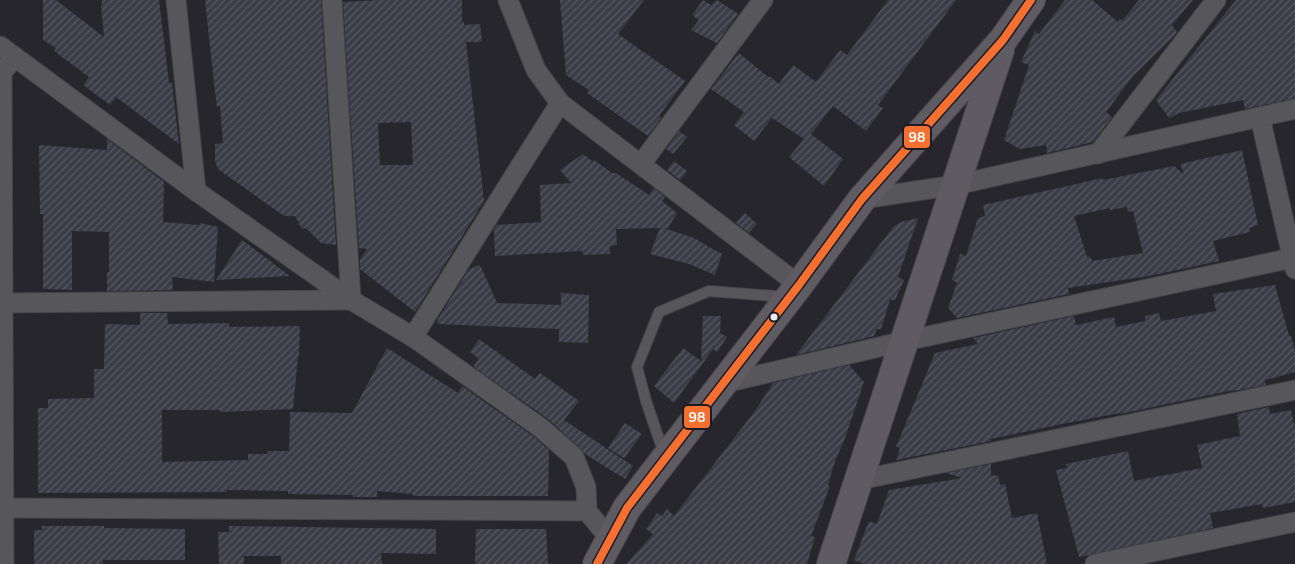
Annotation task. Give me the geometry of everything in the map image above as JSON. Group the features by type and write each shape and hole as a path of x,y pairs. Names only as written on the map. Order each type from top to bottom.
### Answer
{"main road":[{"path":"597,564 628,508 862,199 1003,40 1031,0"},
{"path":"831,564 1003,40"}],"street":[{"path":"176,0 196,191"},
{"path":"332,0 351,300"},
{"path":"642,164 764,0"},
{"path":"1098,154 1216,0"},
{"path":"513,4 536,70 560,103 642,164 794,291"},
{"path":"4,564 2,508 1,72 7,52 196,191 351,300 412,337 541,428 574,457 586,487 587,511 610,540"},
{"path":"412,337 560,103"},
{"path":"862,199 956,185 1295,109"},
{"path":"724,383 905,341 1293,264 1260,117"},
{"path":"1,303 351,300"},
{"path":"859,480 1295,390"},
{"path":"2,508 587,511"},
{"path":"1095,564 1295,522"}],"lane":[{"path":"666,459 646,401 637,367 659,312 709,292 794,291"}],"building":[{"path":"43,0 56,0 104,37 102,0 159,0 169,83 172,83 179,144 116,97 110,105 83,85 89,77 54,51 56,48 43,40"},
{"path":"205,0 321,0 336,245 321,243 306,228 302,229 295,216 284,216 218,169 215,161 215,144 223,143 220,106 217,107"},
{"path":"462,0 462,22 464,22 464,25 480,24 482,42 466,42 484,201 415,312 360,269 360,259 367,249 359,248 343,2","holes":["411,122 413,165 380,165 378,123"]},
{"path":"560,0 644,0 618,34 685,81 659,116 661,118 648,136 587,93 589,90 566,75"},
{"path":"703,0 711,5 717,0 738,14 717,43 691,30 699,20 692,15"},
{"path":"888,0 956,0 878,105 883,108 866,131 833,106 811,134 843,159 824,186 789,157 804,139 772,118 754,141 734,125 744,112 711,89 739,53 779,84 793,65 816,82 840,50 847,55"},
{"path":"1065,0 1092,0 1118,22 1120,19 1122,21 1139,0 1193,0 1172,25 1177,32 1133,76 1106,112 1112,117 1093,142 1047,153 1046,145 1020,149 1004,140 1029,65 1021,62 1035,31 1039,34"},
{"path":"1236,0 1295,0 1295,98 1245,109 1243,100 1179,113 1169,118 1156,100"},
{"path":"679,131 687,137 673,154 666,149"},
{"path":"107,139 164,182 163,222 200,225 200,223 218,227 214,282 172,277 173,290 107,291 109,232 72,231 72,290 43,289 43,214 40,214 39,145 107,150"},
{"path":"1242,150 1258,225 1249,228 1250,232 1213,241 1219,261 1149,276 1068,288 1069,294 957,318 948,308 957,283 952,280 960,254 966,256 978,218 985,216 983,205 1103,178 1103,180 1174,166 1184,174 1180,164","holes":["1127,207 1128,212 1133,211 1143,253 1092,261 1090,256 1087,257 1074,216 1110,208 1110,210"]},
{"path":"583,154 593,162 594,160 649,195 654,188 665,197 662,201 677,213 668,228 664,228 694,238 722,254 715,275 689,264 650,254 660,228 616,229 617,245 610,246 610,254 583,255 582,251 495,256 494,230 496,225 541,222 540,185 571,183 560,170"},
{"path":"674,161 687,171 680,180 667,170"},
{"path":"745,213 757,224 749,233 736,223"},
{"path":"918,218 898,277 904,280 895,300 890,300 881,329 877,329 874,336 796,355 893,227 901,222"},
{"path":"242,240 290,276 216,280"},
{"path":"480,265 497,303 561,305 561,293 589,295 588,343 559,342 559,329 437,324 438,319 469,269"},
{"path":"1275,285 1295,351 1295,372 1265,380 1266,385 1062,424 991,439 991,441 896,460 900,448 896,447 935,353 978,344 973,338 1074,316 1076,325 1114,317 1116,327 1145,321 1145,316 1159,313 1161,321 1216,311 1213,294"},
{"path":"140,313 167,313 168,324 229,323 229,327 300,326 299,356 293,409 220,412 220,410 162,410 162,462 248,460 248,454 267,454 268,451 289,451 290,412 352,413 387,348 458,393 462,386 534,437 549,450 548,496 413,496 413,494 377,491 377,497 353,497 353,495 288,494 288,491 227,490 227,492 38,493 38,408 48,408 48,399 94,398 94,369 104,369 105,324 140,325"},
{"path":"703,316 721,316 720,333 727,337 717,352 713,349 674,403 654,386 683,348 701,361"},
{"path":"479,339 535,379 540,373 579,401 564,420 633,466 625,479 585,454 548,419 475,368 474,365 479,359 470,352"},
{"path":"849,365 864,382 834,464 828,485 830,486 811,536 815,537 807,564 626,564 653,534 646,529 657,513 662,516 667,509 674,516 755,411 773,383"},
{"path":"1269,407 1270,414 1291,410 1295,428 1295,502 1263,508 1262,504 1210,513 1213,528 1079,557 1056,470 1067,468 1066,464 1128,451 1134,481 1202,468 1197,445 1240,436 1237,414"},
{"path":"625,423 642,434 624,458 608,448"},
{"path":"991,464 991,476 998,475 1000,485 1005,484 1012,518 1037,513 1047,564 864,564 854,560 869,521 877,524 889,490 962,478 946,473"},
{"path":"42,526 185,529 185,560 103,560 103,564 34,564 34,530 42,530"},
{"path":"229,526 436,529 436,554 381,553 382,564 281,564 281,556 244,556 244,564 219,564 218,532 229,532"},
{"path":"476,529 546,529 548,564 475,564"}],"transit line":[{"name":"98","path":"597,564 627,508 799,285 862,199 1003,40 1031,0"}]}
